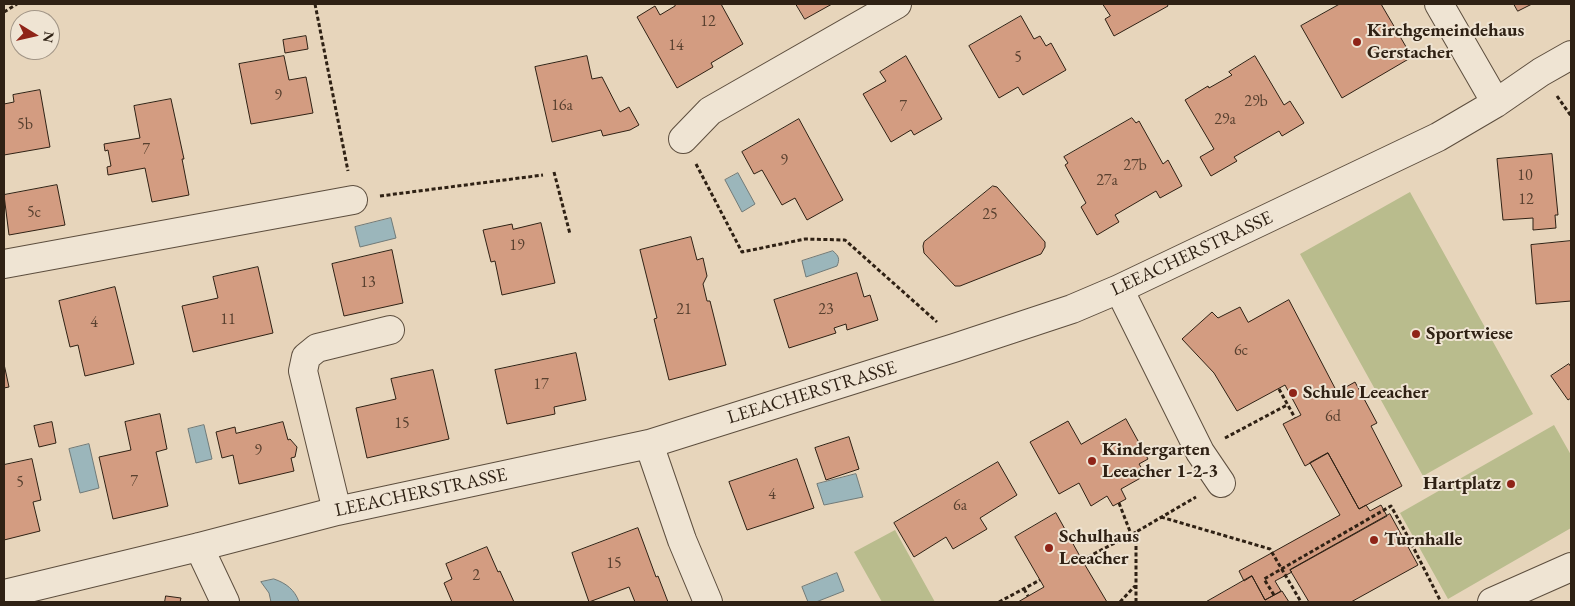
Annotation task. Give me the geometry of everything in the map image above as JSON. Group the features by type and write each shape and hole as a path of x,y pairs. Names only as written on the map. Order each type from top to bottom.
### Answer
{"street":[{"path":"683,139 710,111 897,4"},
{"path":"1439,4 1496,104"},
{"name":"LEEACHERSTRASSE","path":"4,594 199,547 336,511 649,444 1072,309 1119,289 1438,137 1496,104 1541,72 1571,55"},
{"path":"4,264 354,200"},
{"path":"1119,289 1200,452 1221,483"},
{"path":"336,511 303,371 306,356 317,348 390,330"},
{"path":"649,444 682,540 708,602"},
{"path":"199,547 225,602"},
{"path":"1492,602 1571,566"}],"path":[{"path":"4,12 17,4"},
{"path":"315,4 354,200 543,175"},
{"path":"683,139 742,252 805,239 845,240 936,321 954,348"},
{"path":"554,172 570,234"},
{"path":"1279,389 1295,418"},
{"path":"1200,452 1287,405"},
{"path":"1082,560 1136,532 1221,483"},
{"path":"1119,503 1131,534"},
{"path":"1274,595 1264,579 1391,506 1441,602"},
{"path":"1161,517 1270,550 1301,602"},
{"path":"1136,532 1136,602"},
{"path":"1000,602 1040,580"},
{"path":"1120,602 1136,586"},
{"path":"1024,589 1028,596"}],"green space":[{"name":"Sportwiese","path":"1410,192 1533,414 1423,476 1300,254"},
{"name":"Hartplatz","path":"1554,425 1571,455 1571,528 1448,599 1400,513"},
{"path":"895,530 935,602 882,602 854,552"}],"water":[{"path":"738,173 755,204 742,212 725,180"},
{"path":"391,218 396,238 360,247 355,227"},
{"path":"833,251 837,254 837,266 806,277 802,261"},
{"path":"204,425 212,459 196,463 188,429"},
{"path":"89,444 99,488 80,493 69,449"},
{"path":"856,474 863,497 824,505 817,484"},
{"path":"837,573 844,591 816,602 808,602 802,587"},
{"path":"274,579 290,587 299,602 271,602 269,593 261,582"}],"building":[{"path":"674,4 721,4 743,44 711,63 713,67 677,88 637,17 655,6 660,15 675,6"},
{"path":"796,4 832,4 805,19"},
{"path":"1103,4 1167,4 1168,6 1114,36 1105,19 1110,16"},
{"name":"Kirchgemeindehaus Gerstacher","path":"1340,4 1381,4 1412,57 1342,98 1301,26"},
{"path":"1514,4 1532,4 1518,11"},
{"path":"1021,16 1034,39 1040,36 1046,46 1051,43 1066,70 1023,95 1018,87 999,98 969,46"},
{"path":"306,36 308,49 285,53 283,40"},
{"path":"284,56 289,80 306,77 313,113 251,124 239,64"},
{"path":"587,56 592,79 602,77 620,112 629,107 639,125 630,130 603,136 601,130 552,142 535,67"},
{"path":"906,56 942,119 914,135 911,130 891,142 863,94 886,81 880,72"},
{"path":"1255,56 1284,105 1290,101 1304,123 1282,136 1279,131 1234,157 1237,161 1211,176 1200,157 1214,149 1185,100 1208,86 1209,88 1232,75 1229,72"},
{"path":"40,90 50,147 4,155 4,104 14,102 13,95"},
{"path":"171,99 184,159 182,159 189,195 152,202 145,168 108,175 107,167 111,166 108,150 105,151 104,144 140,138 134,106"},
{"path":"1132,118 1136,123 1139,121 1163,164 1168,160 1182,186 1160,198 1156,191 1115,215 1119,222 1097,235 1081,207 1086,203 1065,165 1068,163 1064,157"},
{"path":"799,119 843,200 807,220 795,198 782,205 762,170 754,174 742,152"},
{"path":"1552,154 1558,215 1555,215 1556,228 1533,230 1533,218 1503,220 1497,159"},
{"path":"57,185 65,225 9,235 4,195"},
{"path":"993,186 997,187 1045,242 1045,247 1041,254 960,286 955,286 924,253 924,242"},
{"path":"541,223 555,283 502,295 495,261 491,262 483,230 512,224 513,229"},
{"path":"691,237 697,260 703,258 707,276 703,284 707,301 710,301 726,365 669,380 654,319 657,318 640,250"},
{"path":"1571,241 1571,301 1536,304 1531,245"},
{"path":"392,250 403,303 344,316 332,264"},
{"path":"258,267 273,333 193,352 182,306 218,298 213,277"},
{"path":"857,273 864,297 870,295 878,320 847,330 846,324 834,328 836,333 789,348 774,300"},
{"path":"115,287 134,364 85,376 78,345 70,347 59,301"},
{"path":"1289,300 1337,392 1355,382 1377,423 1371,426 1402,486 1359,509 1328,453 1305,466 1283,424 1301,415 1285,385 1237,411 1214,373 1182,339 1212,312 1218,318 1240,307 1248,322"},
{"path":"576,353 586,400 554,407 555,414 507,424 495,370"},
{"path":"4,364 9,387 4,388"},
{"path":"1569,364 1571,367 1571,398 1568,400 1551,376"},
{"path":"433,370 449,439 367,458 356,408 396,399 391,379"},
{"path":"160,414 167,449 156,452 168,506 113,519 99,457 131,450 125,422"},
{"name":"Kindergarten Leeacher 1-2-3","path":"1126,419 1148,459 1139,464 1146,475 1121,489 1126,499 1113,506 1107,496 1091,506 1079,483 1059,494 1030,442 1068,421 1081,444"},
{"path":"52,422 56,443 39,447 34,426"},
{"path":"283,422 288,440 290,439 297,447 295,457 291,458 294,471 239,484 233,455 222,458 216,432 235,427 236,433"},
{"path":"849,437 859,469 826,480 815,448"},
{"path":"1328,453 1359,509 1366,505 1370,511 1381,505 1387,516 1290,570 1292,572 1275,581 1281,591 1265,600 1252,576 1244,581 1239,571 1340,515 1310,463"},
{"path":"32,459 41,500 33,502 40,531 4,540 4,465"},
{"path":"797,459 814,508 747,530 729,482"},
{"path":"998,462 1017,495 980,518 987,529 953,549 946,537 914,557 894,523"},
{"name":"Schulhaus Leeacher","path":"1056,513 1107,602 1018,602 1044,587 1015,537"},
{"name":"Turnhalle","path":"1390,514 1418,565 1351,602 1309,602 1290,570"},
{"path":"638,528 656,577 658,576 668,602 635,602 629,587 589,602 572,553"},
{"path":"487,547 514,602 452,602 444,583 452,579 446,564"},
{"path":"1252,576 1265,600 1282,591 1289,602 1206,602"},
{"path":"166,596 181,598 180,602 165,602"}],"place":[{"name":"Kirchgemeindehaus Gerstacher","path":"1357,42"},
{"name":"Sportwiese","path":"1416,334"},
{"name":"Schule Leeacher","path":"1293,393"},
{"name":"Kindergarten Leeacher 1-2-3","path":"1092,461"},
{"name":"Hartplatz","path":"1511,484"},
{"name":"Turnhalle","path":"1374,540"},
{"name":"Schulhaus Leeacher","path":"1049,548"}]}
